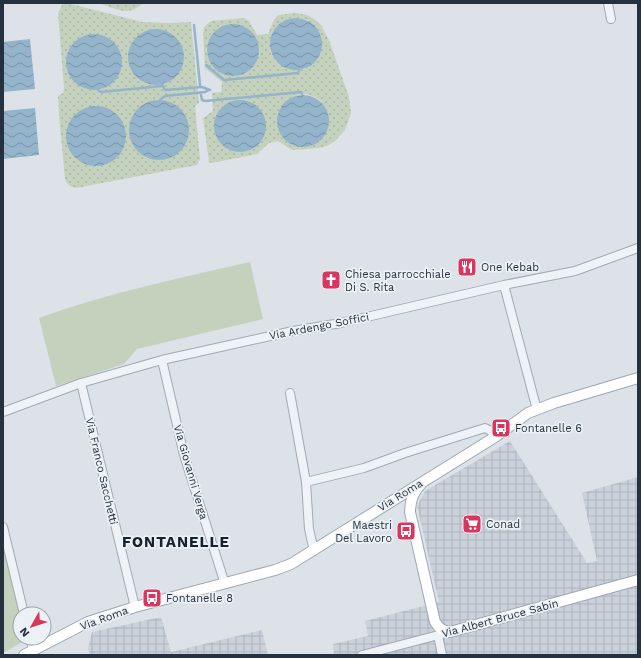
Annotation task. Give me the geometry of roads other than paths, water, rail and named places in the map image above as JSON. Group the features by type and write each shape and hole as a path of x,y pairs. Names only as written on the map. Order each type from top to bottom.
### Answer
{"main road":[{"name":"Via Roma","path":"29,653 88,622 135,607 282,568 314,551 528,414 554,403 638,378"},
{"path":"428,478 415,491 411,502 410,512 435,622 441,630 450,632"},
{"path":"381,507 400,504 407,508 410,512"},
{"name":"Via Albert Bruce Sabin","path":"450,632 638,580"}],"street":[{"path":"608,3 611,19"},
{"name":"Via Ardengo Soffici","path":"3,412 81,383 162,360 341,322 504,285 575,271 638,248"},
{"path":"504,285 537,410"},
{"name":"Via Giovanni Verga","path":"162,360 184,455 225,584"},
{"name":"Via Franco Sacchetti","path":"81,383 135,607"},
{"path":"290,393 306,482 309,529 314,551"},
{"path":"306,482 364,468 405,453 485,428 491,431 494,437"},
{"path":"3,526 22,606"},
{"path":"424,638 434,631 435,622"},
{"name":"Via Albert Bruce Sabin","path":"362,655 450,632"},
{"path":"438,635 442,655"}],"water":[{"path":"291,18 301,18 315,25 322,39 322,49 315,63 301,70 291,70 281,66 274,59 270,49 270,39 274,29 281,22"},
{"path":"228,24 238,24 252,31 259,45 259,55 252,69 238,76 228,76 218,72 211,65 207,55 207,45 211,35 218,28"},
{"path":"156,29 167,32 176,37 181,46 184,57 181,68 176,77 167,82 156,85 145,82 136,77 131,68 128,57 131,46 136,37 145,32"},
{"path":"94,34 105,37 114,42 119,51 122,62 119,73 114,82 105,87 94,90 83,87 74,82 69,73 66,62 69,51 74,42 83,37"},
{"path":"30,39 35,89 3,92 3,42"},
{"path":"298,95 308,95 322,102 329,116 329,126 322,140 308,147 298,147 288,143 281,136 277,126 277,116 281,106 288,99"},
{"path":"153,100 165,100 176,105 184,113 189,124 187,142 176,155 165,160 153,160 142,155 134,147 129,136 129,124 134,113 142,105"},
{"path":"235,100 245,100 259,107 266,121 266,131 259,145 245,152 235,152 225,148 218,141 214,131 214,121 218,111 225,104"},
{"path":"90,106 102,106 113,111 121,119 126,130 124,148 113,161 102,166 90,166 79,161 71,153 66,142 66,130 71,119 79,111"},
{"path":"35,108 39,155 3,159 3,111"}],"waterway":[{"path":"194,25 200,85"},
{"path":"206,65 224,80 298,73 299,70"},
{"path":"162,84 165,90 202,87 210,90"},
{"path":"98,90 101,92 162,86"},
{"path":"160,100 165,96 205,92 209,90"},
{"path":"201,95 202,100 205,101 301,92 302,94"}],"place":[{"name":"One Kebab","path":"467,267"},
{"name":"Chiesa parrocchiale Di S. Rita","path":"331,280"},
{"name":"Fontanelle 6","path":"501,428"},
{"name":"Conad","path":"472,524"},
{"name":"Maestri Del Lavoro","path":"406,531"},
{"name":"Fontanelle 8","path":"152,598"}],"district":[{"name":"FONTANELLE","path":"176,542"}]}
